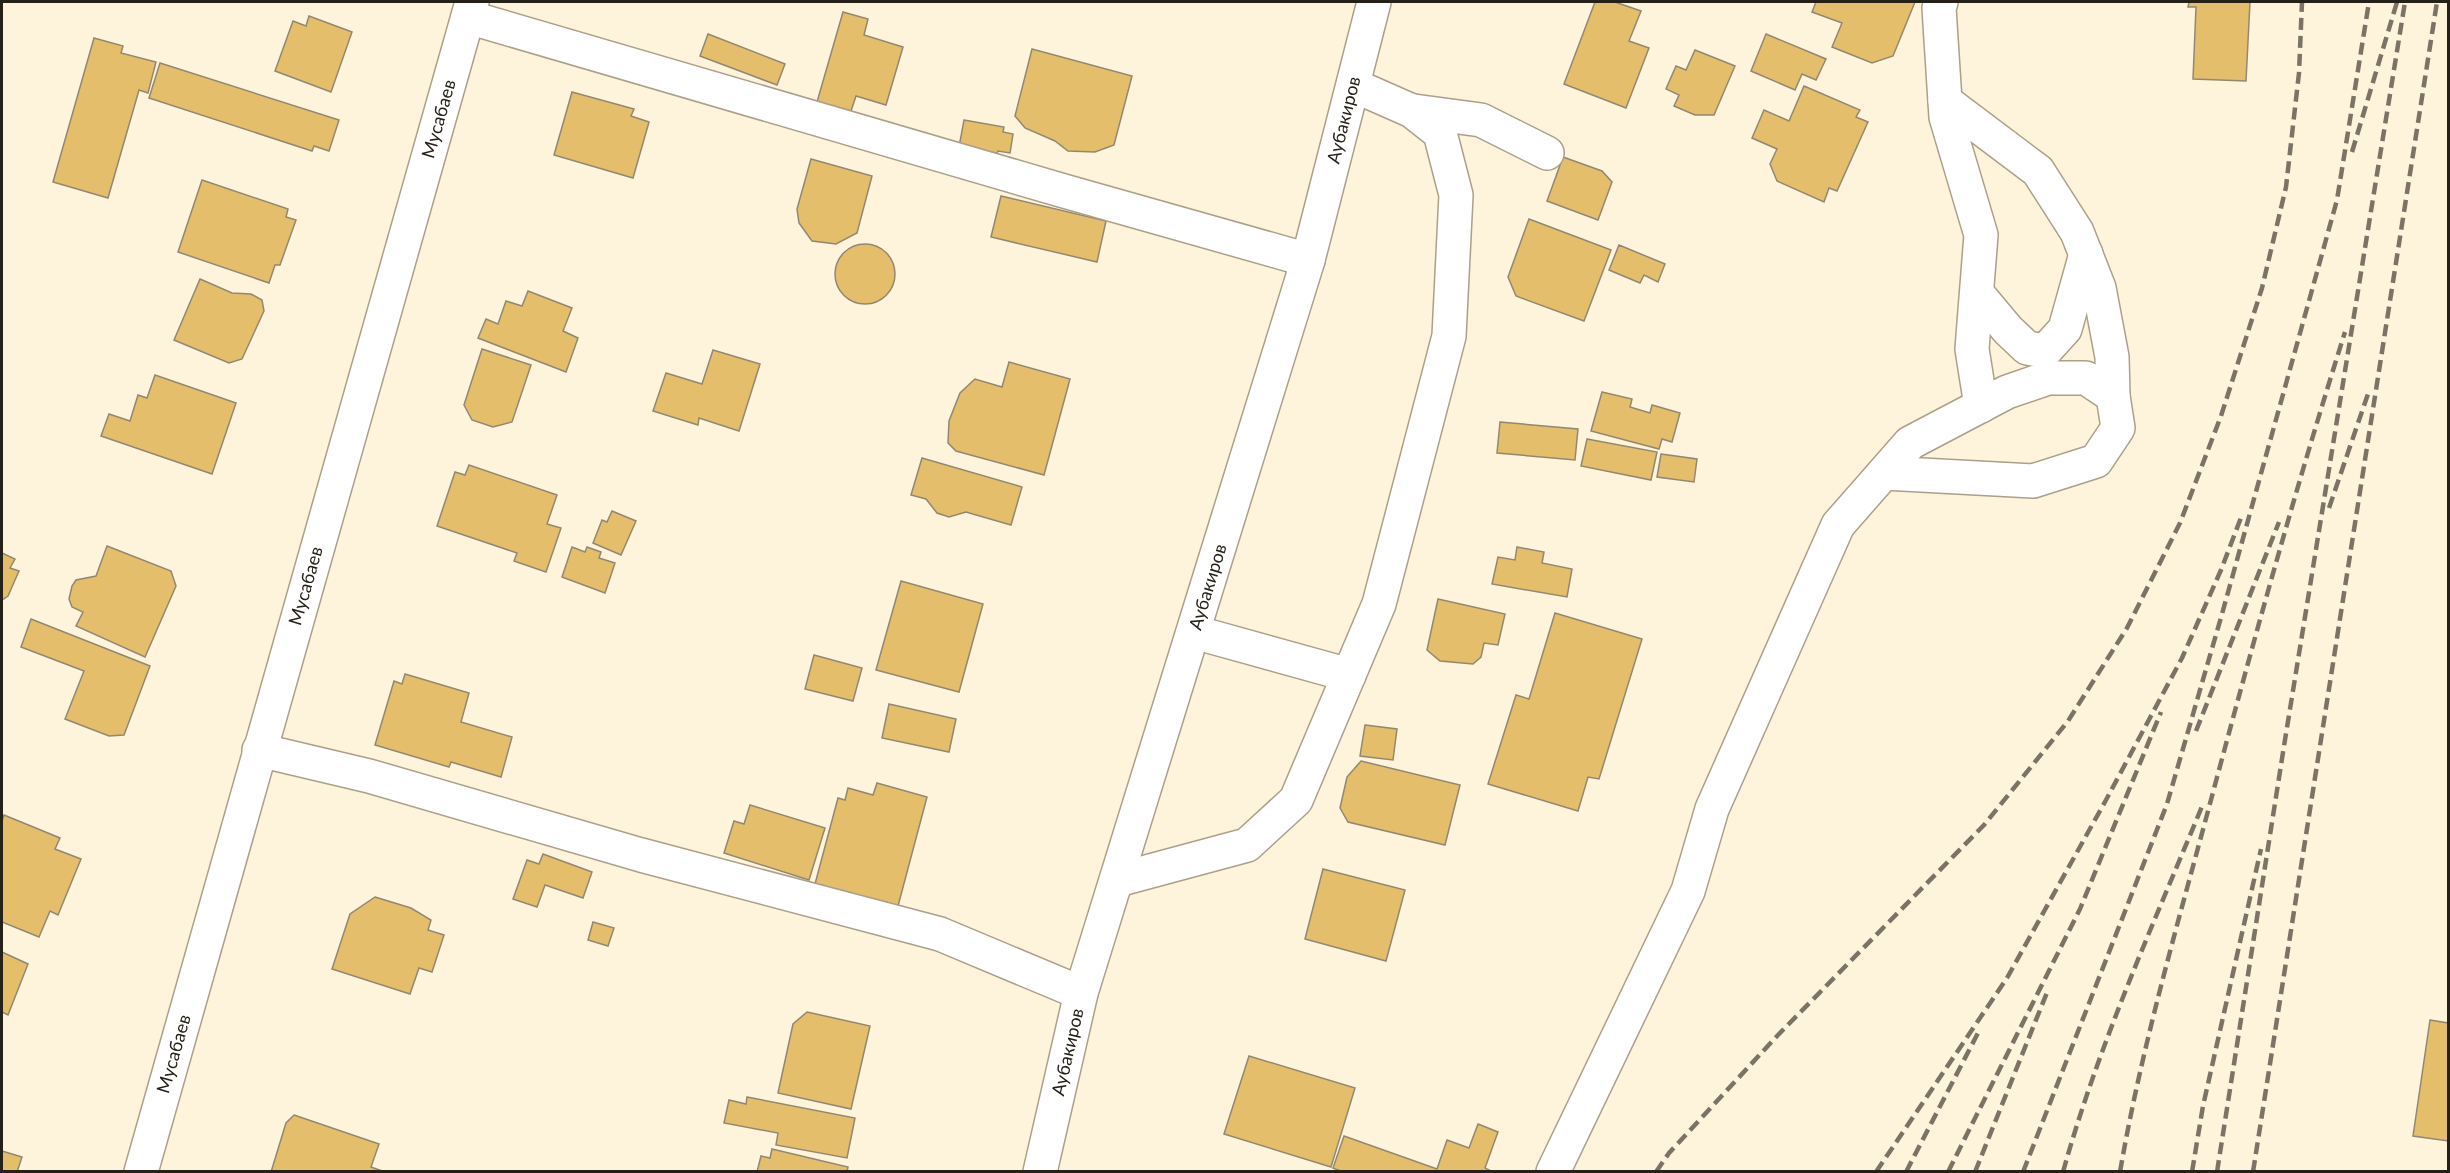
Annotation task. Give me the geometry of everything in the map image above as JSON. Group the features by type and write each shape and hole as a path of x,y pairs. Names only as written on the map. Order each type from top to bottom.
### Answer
{"street":[{"name":"Аубакиров","path":"1040,1172 1081,993 1308,260 1374,2"},
{"path":"1941,2 1939,9 1946,117 1981,235 1972,350 1981,406"},
{"path":"470,9 1041,185 1308,260"},
{"name":"Мусабаев","path":"141,1172 470,9"},
{"path":"1117,880 1247,845 1296,800 1379,604 1449,336 1456,195 1440,133 1412,111 1353,85"},
{"path":"1884,473 2033,481 2096,461 2118,428 2113,396 2112,357 2099,288 2077,232 2038,171 1945,101"},
{"path":"1412,111 1481,120 1547,153"},
{"path":"1977,293 2008,330 2027,348 2045,351 2066,329 2086,254"},
{"path":"1553,1172 1688,891 1712,808 1838,525 1910,443 2007,392 2048,378 2086,378 2113,396"},
{"path":"1194,632 1349,675"},
{"path":"259,750 369,776 641,855 940,934 1081,993"}],"building":[{"path":"1595,2 1615,2 1641,11 1629,41 1649,48 1626,108 1564,84"},
{"path":"1816,2 1915,2 1893,56 1872,63 1832,47 1842,23 1812,12"},
{"path":"2189,2 2250,2 2246,81 2193,79 2196,7 2188,7"},
{"path":"843,12 868,19 864,35 903,47 886,105 856,96 851,111 817,102"},
{"path":"309,16 352,32 331,92 275,71 293,21 306,26"},
{"path":"708,34 785,64 777,85 700,56"},
{"path":"1766,34 1826,59 1816,80 1802,74 1795,90 1751,71"},
{"path":"94,38 123,46 121,53 156,62 148,93 139,90 108,198 53,182"},
{"path":"1032,49 1132,76 1114,145 1095,152 1068,151 1055,141 1025,128 1015,116"},
{"path":"1695,50 1735,66 1714,115 1695,115 1674,106 1679,95 1666,89 1676,66 1686,70"},
{"path":"160,63 339,120 329,151 314,146 312,151 149,98"},
{"path":"1804,86 1860,110 1856,117 1868,122 1837,191 1829,188 1824,202 1777,181 1770,164 1777,149 1752,138 1764,110 1789,121"},
{"path":"572,92 634,109 631,116 649,122 633,178 554,155"},
{"path":"964,120 1004,127 1003,132 1013,134 1010,153 959,147"},
{"path":"1563,157 1602,171 1612,182 1598,220 1547,201"},
{"path":"811,159 872,176 857,233 836,244 812,241 799,223 797,209"},
{"path":"202,180 288,209 286,217 296,220 280,265 275,265 269,283 178,252"},
{"path":"1001,196 1106,221 1097,262 991,237"},
{"path":"1529,219 1611,250 1584,321 1516,296 1508,277"},
{"path":"865,244 877,246 890,257 895,274 893,286 882,299 865,304 853,302 840,291 835,274 837,262 848,249"},
{"path":"1619,245 1665,264 1658,282 1644,275 1640,283 1609,270"},
{"path":"200,279 232,293 251,294 262,300 264,311 242,359 229,363 174,340"},
{"path":"528,291 572,308 563,331 578,338 566,372 478,338 486,319 498,324 506,301 522,306"},
{"path":"482,349 531,365 512,422 493,427 472,420 464,405"},
{"path":"713,350 760,364 739,431 699,418 698,425 653,411 666,373 702,384"},
{"path":"1009,362 1070,379 1044,475 956,451 948,443 949,421 960,393 975,379 1002,387"},
{"path":"155,375 236,403 212,474 101,436 109,414 130,421 138,395 147,398"},
{"path":"1602,392 1632,399 1630,407 1650,413 1652,405 1680,413 1672,442 1662,439 1659,449 1591,431"},
{"path":"1500,422 1578,429 1575,460 1497,453"},
{"path":"1587,439 1657,452 1651,480 1581,466"},
{"path":"1661,454 1697,459 1694,482 1657,477"},
{"path":"922,458 1022,487 1011,525 966,512 949,517 937,513 926,499 911,495"},
{"path":"469,465 557,495 547,524 561,528 546,572 514,561 517,553 437,526 455,472 465,475"},
{"path":"612,511 636,521 621,555 593,543 602,520 607,522"},
{"path":"107,546 171,571 176,586 145,657 76,626 83,612 72,607 69,599 72,586 76,580 96,576"},
{"path":"572,547 585,552 587,547 601,552 599,558 615,563 605,593 562,577"},
{"path":"1517,547 1544,552 1542,563 1572,569 1567,597 1492,584 1498,557 1515,560"},
{"path":"2,553 15,559 10,568 19,571 8,596 2,600"},
{"path":"901,581 983,604 959,692 876,670"},
{"path":"1438,599 1505,614 1498,645 1484,643 1481,657 1473,664 1440,661 1427,650"},
{"path":"1555,613 1642,639 1599,779 1588,777 1578,811 1488,784 1516,695 1529,699"},
{"path":"31,619 150,666 124,735 109,736 65,719 84,671 21,647"},
{"path":"814,655 862,668 853,701 805,689"},
{"path":"405,674 469,693 461,722 512,737 501,777 451,762 449,767 375,745 394,681 402,684"},
{"path":"889,704 956,719 949,752 882,738"},
{"path":"1365,725 1397,729 1393,760 1360,756"},
{"path":"1361,761 1460,785 1445,845 1348,822 1340,808 1347,777"},
{"path":"877,783 927,797 898,906 815,884 838,798 845,800 848,788 873,795"},
{"path":"750,805 825,828 809,880 724,853 734,821 744,824"},
{"path":"4,815 60,838 55,849 81,859 58,915 50,911 39,937 2,922 2,821"},
{"path":"543,854 592,872 583,898 545,885 537,907 513,899 527,860 539,864"},
{"path":"1323,869 1405,890 1386,961 1305,939"},
{"path":"375,897 411,908 431,920 428,930 444,935 432,972 419,968 410,994 332,969 350,914"},
{"path":"593,922 614,928 608,946 588,940"},
{"path":"2,952 28,964 8,1015 2,1012"},
{"path":"807,1012 870,1026 851,1109 778,1093 793,1024"},
{"path":"2430,1020 2448,1023 2448,1141 2413,1136"},
{"path":"1249,1056 1355,1088 1331,1167 1224,1134"},
{"path":"747,1097 855,1118 847,1158 776,1145 778,1133 724,1123 729,1100 746,1104"},
{"path":"294,1115 379,1144 371,1167 385,1172 271,1172 286,1123"},
{"path":"1478,1124 1498,1132 1485,1168 1493,1172 1343,1172 1333,1168 1344,1136 1437,1169 1447,1140 1469,1148"},
{"path":"772,1149 848,1167 847,1172 757,1172 761,1156 770,1158"},
{"path":"2,1151 22,1157 17,1172 2,1172"}],"railway":[{"path":"1656,1172 1669,1153 1778,1035 1984,825 2068,721 2127,628 2180,523 2221,416 2262,288 2286,187 2299,73 2302,2"},
{"path":"2023,1172 2167,804 2337,200 2369,2"},
{"path":"2352,152 2397,2"},
{"path":"2217,1172 2405,2"},
{"path":"2253,1172 2437,2"},
{"path":"2120,1172 2138,1081 2172,945 2274,570 2345,332"},
{"path":"2329,508 2369,391"},
{"path":"1876,1172 2007,978 2182,658 2221,570 2242,515"},
{"path":"2196,731 2279,522"},
{"path":"1948,1172 2080,909 2161,712"},
{"path":"2063,1172 2109,1032 2203,804"},
{"path":"2192,1172 2203,1106 2261,849"},
{"path":"1975,1172 2048,990"},
{"path":"1906,1172 1979,1031"}]}
